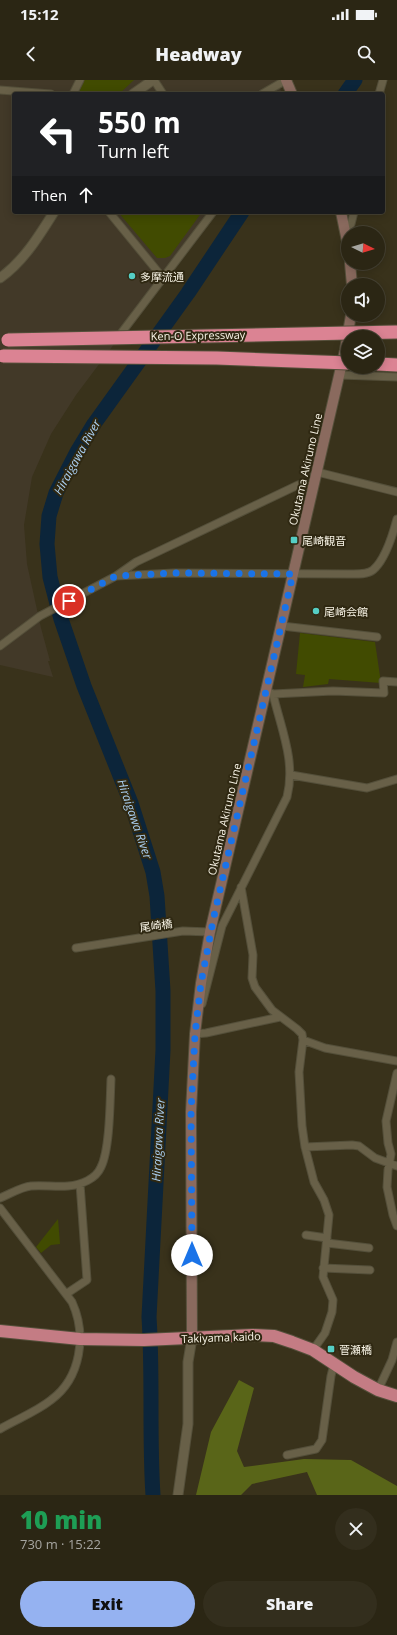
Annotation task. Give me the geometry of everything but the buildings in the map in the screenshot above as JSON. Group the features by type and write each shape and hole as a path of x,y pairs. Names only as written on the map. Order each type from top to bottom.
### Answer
{"highway":[{"name":"Ken-O Expressway","path":"4,340 397,332"},
{"name":"Ken-O Expressway","path":"2,356 217,358 341,363"},
{"path":"385,364 397,365"},
{"name":"Takiyama kaido","path":"0,1331 80,1338 127,1338 144,1340 253,1334 274,1336 313,1350 378,1390 397,1396"}],"main road":[{"path":"286,80 291,92"},
{"path":"341,214 344,226"},
{"name":"Okutama Akiruno Line","path":"187,1338 191,1112 195,1034 201,983 210,932 269,693 293,574 340,375 350,322"}],"street":[{"path":"74,92 80,80"},
{"path":"136,92 154,80 162,92"},
{"path":"265,92 286,80"},
{"path":"380,92 383,80"},
{"path":"0,90 26,92"},
{"path":"0,278 28,251 53,214"},
{"path":"111,214 163,278"},
{"path":"122,332 211,214"},
{"path":"349,226 351,224 354,214"},
{"path":"340,375 397,377"},
{"path":"317,472 397,492"},
{"path":"0,646 44,614 116,576 136,562 298,485 302,484 313,486"},
{"path":"116,576 174,573 348,574 368,572 373,570 391,542 397,519"},
{"path":"282,626 377,637"},
{"path":"280,1017 227,1030 195,1034 222,926 287,797 291,775 288,750 269,693 339,691 384,693 383,681 397,682"},
{"path":"291,775 367,788 397,779"},
{"path":"241,887 253,955 252,978 255,987 272,1010 302,1034 303,1040 300,1072 300,1106 305,1147 314,1182 324,1200 329,1215 323,1277 331,1293 333,1306 325,1333 313,1350"},
{"name":"尾崎橋","path":"76,948 180,932 210,932"},
{"path":"303,1040 325,1048 397,1061"},
{"path":"393,1165 388,1143 386,1121 397,1073"},
{"path":"0,1198 30,1186 69,1186 80,1184 91,1179 101,1168 106,1143 111,1079"},
{"path":"305,1147 360,1146 375,1158 393,1165"},
{"path":"393,1165 388,1170 387,1187 397,1226"},
{"path":"66,1294 87,1280 80,1184"},
{"path":"0,1208 72,1302 76,1311 80,1338 77,1361 68,1383 63,1390 52,1400 42,1406 2,1426"},
{"path":"306,1235 368,1248"},
{"path":"323,1268 370,1270"},
{"path":"178,1495 188,1424 187,1338"},
{"path":"378,1390 392,1360 397,1342"},
{"path":"287,1455 316,1449 322,1440 334,1364"}],"shaded area":[{"path":"0,80 277,80 281,92 12,92 12,214 212,214 76,395 51,434 32,477 24,525 27,564 50,661 48,661 53,677 0,665"}],"green space":[{"path":"84,80 134,80 121,92 79,92"},
{"path":"120,214 201,214 170,256 165,258 157,258"},
{"path":"300,633 375,642 381,683 329,679 328,684 303,687 305,675 296,674"},
{"path":"58,1219 60,1244 51,1245 41,1253 36,1247"},
{"path":"239,1380 254,1388 237,1451 244,1467 304,1459 351,1460 397,1486 397,1495 317,1495 307,1472 252,1484 241,1495 196,1495 211,1432"}],"waterway":[{"name":"Hiraigawa River","path":"346,92 355,80"},
{"name":"Hiraigawa River","path":"153,1495 149,1317 163,1050 163,991 157,896 153,872 131,803 84,686 61,619 50,577 47,544 49,516 56,493 77,452 94,424 188,293 241,214"}],"place":[{"name":"多摩流通","path":"132,276"},
{"name":"尾崎観音","path":"294,540"},
{"name":"尾崎会館","path":"316,611"},
{"name":"菅瀬橋","path":"331,1349"}],"route":[{"path":"69,601 116,576 174,573 293,574 210,932 201,983 192,1074 192,1255"}]}
